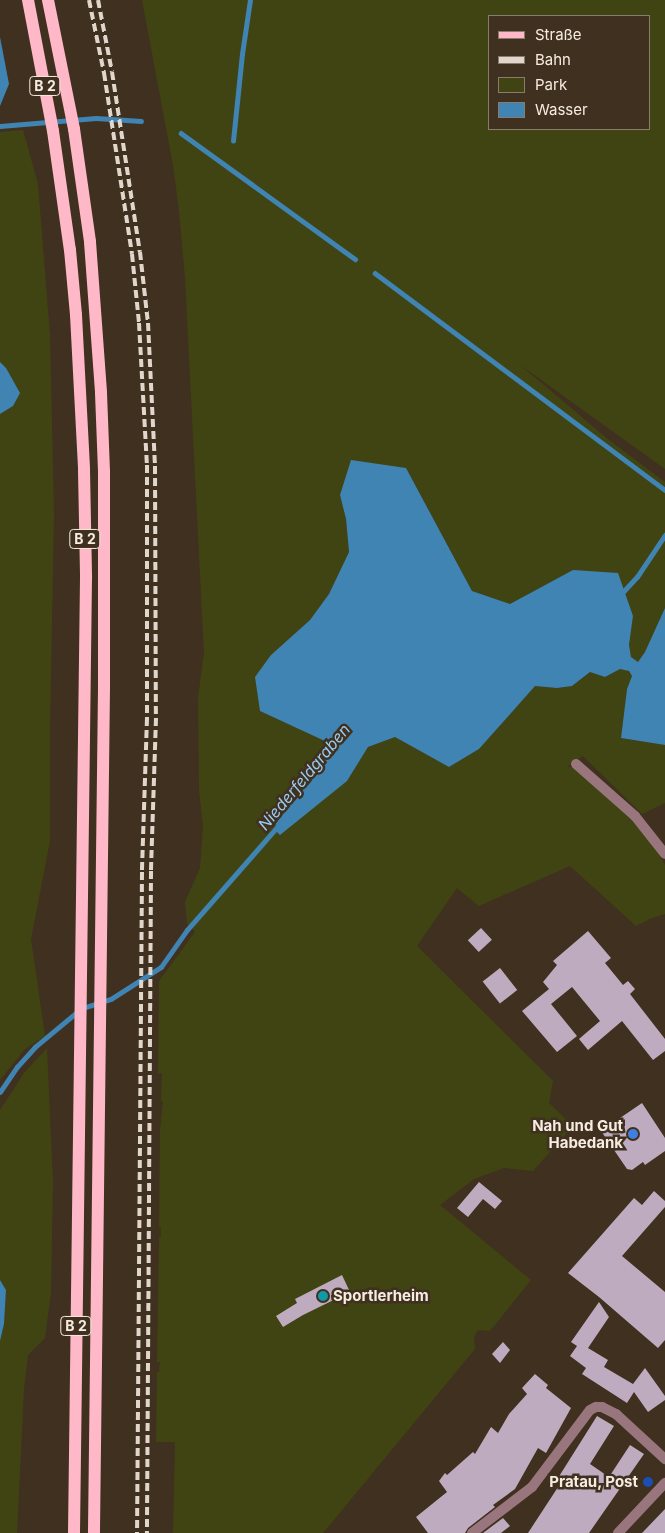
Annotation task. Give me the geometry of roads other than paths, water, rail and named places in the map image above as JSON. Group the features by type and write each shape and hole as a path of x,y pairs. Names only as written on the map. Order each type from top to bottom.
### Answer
{"main road":[{"name":"B 2","path":"28,0 60,172 76,316 84,470 86,588 74,1533"},
{"name":"B 2","path":"48,0 80,169 96,313 104,471 102,898 94,1533"}],"street":[{"path":"576,764 635,816 665,854"},
{"path":"472,1533 532,1487 590,1410 596,1407 602,1407 616,1414 665,1459"},
{"path":"618,1533 665,1483"}],"water":[{"path":"0,37 9,84 0,106"},
{"path":"0,362 6,368 20,393 13,406 0,414"},
{"path":"351,460 406,468 472,591 510,604 573,570 618,573 633,616 629,645 631,657 638,662 645,652 665,608 665,745 621,738 627,689 632,676 629,671 620,669 605,677 590,672 572,686 557,688 535,686 479,749 449,767 395,737 368,747 347,781 280,835 275,830 276,823 306,786 327,742 260,711 255,677 271,655 310,620 329,594 349,552 346,519 340,495"},
{"path":"0,1280 6,1290 4,1324 0,1341"}],"waterway":[{"path":"233,141 250,0"},
{"path":"0,126 96,118 141,121"},
{"path":"181,133 355,259"},
{"path":"375,273 665,490"},
{"name":"Niederfeldgraben","path":"620,595 637,577 665,535"},
{"name":"Niederfeldgraben","path":"83,1008 111,999 161,967 187,930 278,826"},
{"name":"Niederfeldgraben","path":"0,1092 17,1067 35,1047 77,1012"}],"railway":[{"path":"89,0 104,73 132,254 139,323 147,465 147,718 142,872 137,1533"},
{"path":"98,0 112,72 140,252 148,323 155,466 156,718 151,871 147,1533"}],"place":[{"name":"Nah und Gut Habedank","path":"633,1134"},
{"name":"Sportlerheim","path":"323,1296"},
{"name":"Pratau, Post","path":"648,1482"}]}
